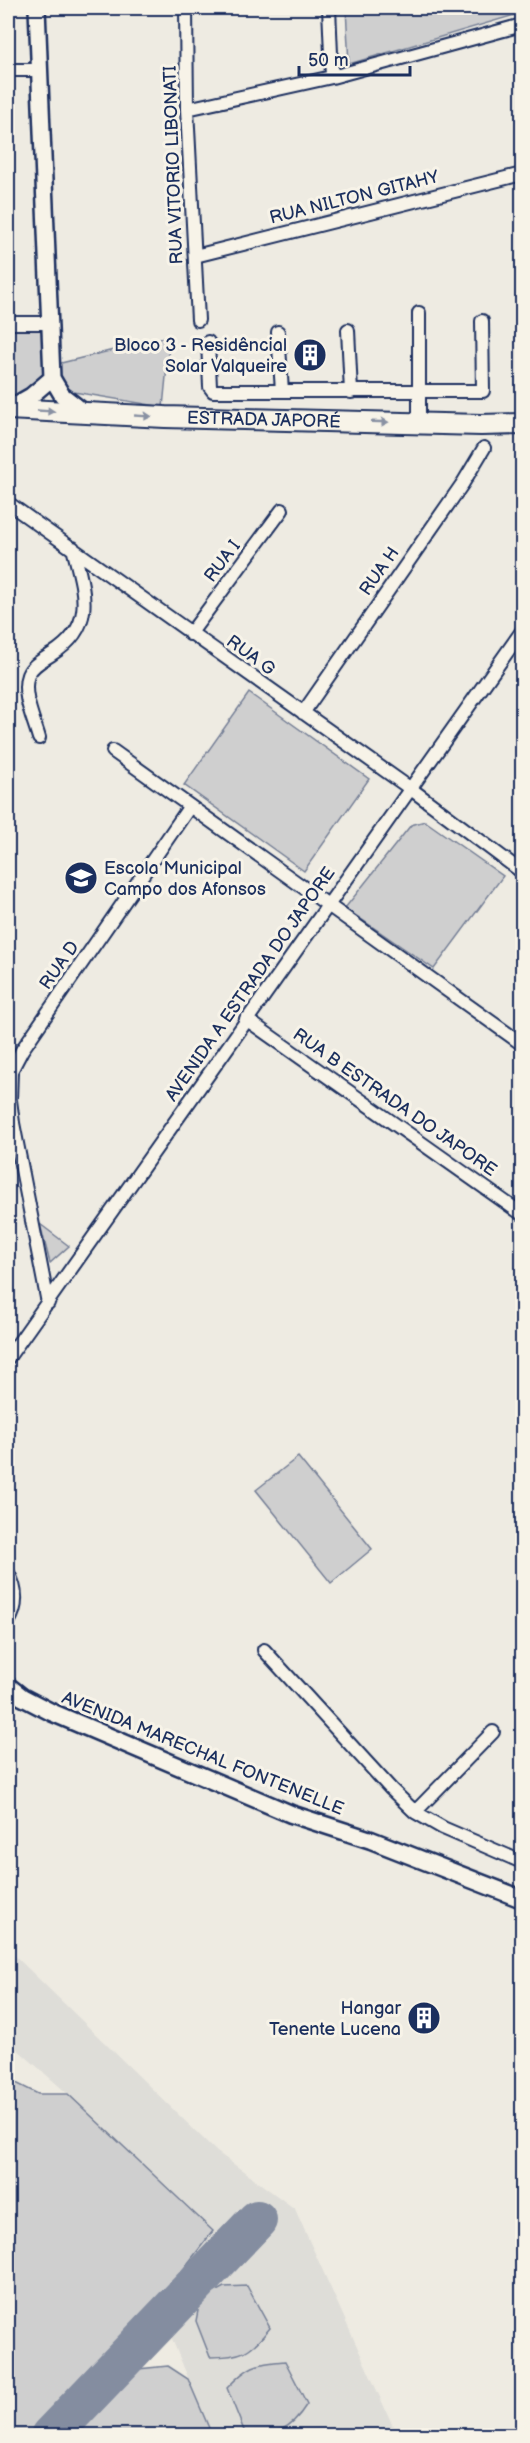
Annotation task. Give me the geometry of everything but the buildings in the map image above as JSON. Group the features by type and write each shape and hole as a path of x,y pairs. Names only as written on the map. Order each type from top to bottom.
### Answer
{"main road":[{"name":"ESTRADA JAPORÉ","path":"8,409 165,417 522,424"},
{"name":"AVENIDA MARECHAL FONTENELLE","path":"8,1686 22,1697 51,1712 291,1814 370,1840 522,1899"}],"street":[{"path":"37,8 52,378 62,395 85,412"},
{"name":"RUA VITORIO LIBONATI","path":"186,8 186,109 198,320"},
{"path":"329,8 332,77"},
{"path":"186,109 332,77 522,25"},
{"path":"8,70 40,70"},
{"name":"RUA NILTON GITAHY","path":"195,255 522,174"},
{"path":"419,313 419,423"},
{"path":"208,342 210,387 213,391 483,391 482,321"},
{"path":"8,323 50,323"},
{"path":"348,330 351,392"},
{"path":"278,332 282,391"},
{"path":"8,409 31,396 52,378"},
{"name":"RUA H","path":"303,713 463,483 484,448"},
{"name":"RUA G","path":"8,504 521,868"},
{"name":"RUA I","path":"190,634 282,510"},
{"path":"39,738 26,683 29,672 36,664 75,637 82,622 82,595 73,548"},
{"name":"AVENIDA A ESTRADA DO JAPORE","path":"8,1358 522,631"},
{"path":"113,751 522,1044"},
{"name":"RUA D","path":"48,1303 13,1123 10,1100 11,1071 22,1050 190,806"},
{"name":"RUA B ESTRADA DO JAPORE","path":"246,1019 522,1214"},
{"path":"8,1573 10,1588 16,1602 8,1622"},
{"path":"264,1650 391,1790 415,1812 443,1828 522,1862"},
{"path":"415,1812 494,1732"}],"shaded area":[{"path":"346,8 516,8 521,13 349,64"},
{"path":"8,325 49,325 53,365 170,336 163,407 74,392 53,379 13,397 8,396"},
{"path":"249,693 369,779 304,871 184,785"},
{"path":"425,821 503,876 434,969 345,908 411,825"},
{"path":"40,1224 69,1246 50,1263"},
{"path":"298,1457 372,1549 331,1583 256,1490"},
{"path":"8,1949 217,2152 295,2209 397,2435 212,2435 157,2303 213,2231 68,2094 8,2041"},
{"path":"8,2079 38,2094 68,2094 213,2231 157,2303 29,2435 8,2435"},
{"path":"247,2286 270,2328 257,2343 244,2352 230,2356 210,2357 196,2321 200,2300 224,2287"},
{"path":"285,2361 307,2404 295,2420 282,2429 266,2433 245,2433 227,2388 253,2367"},
{"path":"168,2366 188,2379 212,2435 75,2435 138,2369"}],"taxiway":[{"path":"50,2436 257,2220"}],"place":[{"name":"Bloco 3 - Residêncial Solar Valqueire","path":"310,355"},
{"name":"Escola Municipal Campo dos Afonsos","path":"81,878"},
{"name":"Hangar Tenente Lucena","path":"424,2018"}]}
